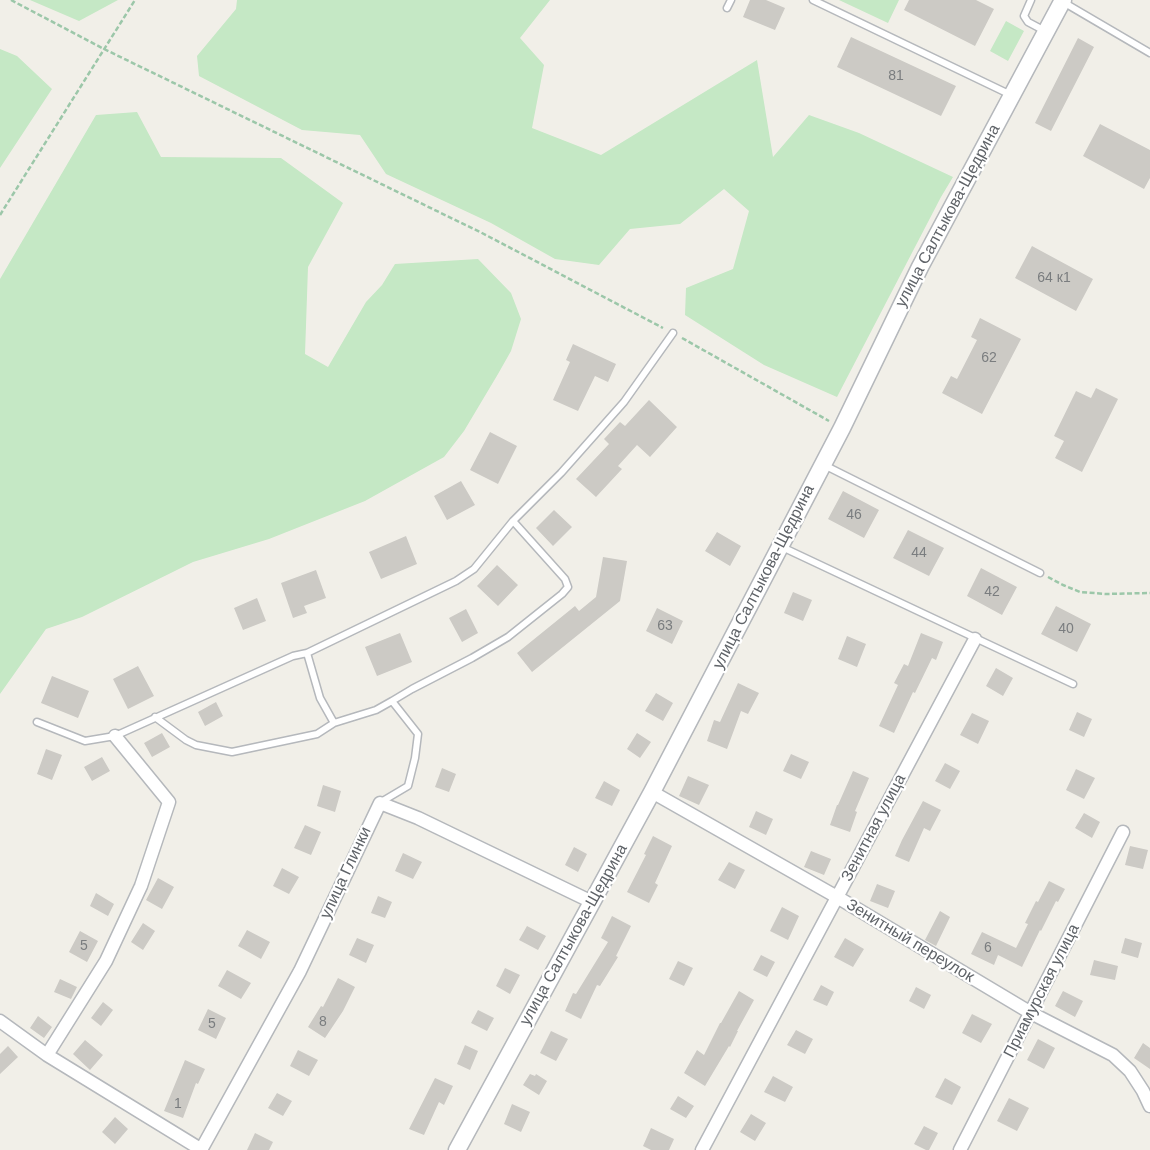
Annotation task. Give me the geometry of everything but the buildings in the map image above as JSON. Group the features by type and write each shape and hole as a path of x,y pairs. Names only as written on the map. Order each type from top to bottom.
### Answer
{"street":[{"name":"улица Салтыкова-Щедрина","path":"457,1150 652,792 842,428 920,267 1063,1"},
{"name":"Зенитная улица","path":"702,1150 975,639"},
{"path":"47,1055 106,961 141,886 169,802 115,736"},
{"name":"Зенитный переулок","path":"652,792 837,897 1032,1013 1113,1055 1130,1071 1150,1106"},
{"path":"380,803 418,818 592,902"},
{"name":"улица Глинки","path":"202,1150 300,971 380,803"},
{"name":"Приамурская улица","path":"960,1150 1124,832"},
{"path":"0,1022 47,1055 202,1150"}],"lane":[{"path":"726,8 731,0"},
{"path":"813,0 1012,95"},
{"path":"1031,0 1024,16 1028,22 1047,32"},
{"path":"1063,1 1150,53"},
{"path":"37,722 85,741 115,736 292,656 307,654 456,581 474,569 513,521 561,473 624,402 673,333"},
{"path":"823,464 1040,572"},
{"path":"155,717 186,740 196,745 232,752 317,734 334,723 376,710 392,702 508,636 562,594 568,587 565,579 513,521"},
{"path":"781,546 1073,684"},
{"path":"307,654 320,698 334,723"},
{"path":"380,803 408,786 415,758 418,734 392,702"}],"path":[{"path":"10,0 104,49 482,233"},
{"path":"0,215 135,0"},
{"path":"1040,572 1080,592 1106,594 1150,592"}],"green space":[{"path":"30,0 118,0 79,21"},
{"path":"237,0 550,0 520,38 544,65 532,128 601,155 757,60 773,157 809,115 859,133 953,177 837,397 764,365 685,315 686,288 733,269 749,211 724,189 680,224 630,229 599,265 555,259 491,223 386,174 360,135 302,130 199,76 197,56 236,9"},
{"path":"839,0 899,0 888,23"},
{"path":"1006,21 1024,31 1008,61 990,51"},
{"path":"0,49 17,56 52,89 0,168"},
{"path":"137,112 161,157 281,158 343,203 308,267 305,354 328,367 366,302 382,285 395,264 478,259 511,293 521,319 511,351 464,431 444,457 365,501 269,539 193,562 82,617 46,629 0,694 0,279 96,115"}]}
